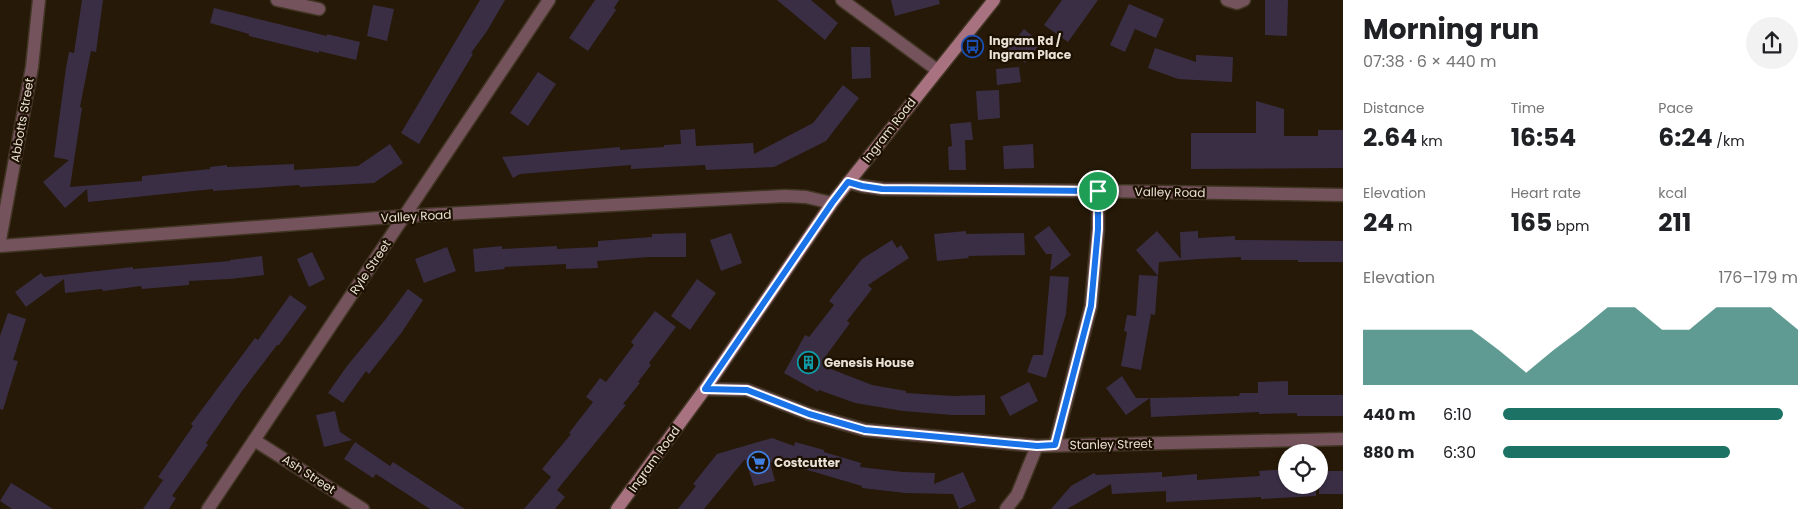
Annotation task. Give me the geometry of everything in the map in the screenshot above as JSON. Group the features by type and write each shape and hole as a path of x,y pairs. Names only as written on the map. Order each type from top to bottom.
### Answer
{"street":[{"name":"Abbotts Street","path":"0,240 32,67 39,0"},
{"path":"277,0 318,9"},
{"name":"Ryle Street","path":"208,509 549,0"},
{"path":"842,0 937,70"},
{"name":"Ingram Road","path":"617,509 705,389 832,203 994,0"},
{"path":"1227,0 1237,3 1244,0"},
{"name":"Valley Road","path":"848,182 882,189 1343,195"},
{"path":"1055,445 1091,306 1098,229 1098,191"},
{"name":"Valley Road","path":"0,246 405,216 785,196 806,197 832,203"},
{"name":"Stanley Street","path":"705,389 747,390 809,414 865,430 1037,446 1343,439"},
{"name":"Ash Street","path":"254,440 363,509"},
{"path":"1006,509 1017,495 1037,446"}],"building":[{"path":"82,0 103,0 96,52 91,51 80,107 82,108 70,187 142,181 142,176 210,169 210,167 227,165 227,167 294,164 294,170 358,166 390,144 403,163 374,183 300,187 299,185 213,191 213,189 88,202 87,189 65,208 43,182 69,160 54,157 66,68 69,52 74,53"},
{"path":"480,0 505,0 487,31 471,53 473,54 419,144 401,133"},
{"path":"595,0 619,0 614,8 616,10 588,51 569,38"},
{"path":"777,0 811,0 838,23 825,40"},
{"path":"891,0 939,0 940,4 895,16"},
{"path":"1062,0 1098,0 1068,42 1044,25"},
{"path":"1265,0 1288,0 1287,36 1265,35"},
{"path":"1129,4 1164,19 1156,38 1135,29 1125,52 1110,45"},
{"path":"373,5 394,9 387,41 367,36"},
{"path":"214,8 327,36 327,34 360,42 356,60 249,36 249,34 210,23"},
{"path":"1024,29 1041,43 1025,63 1008,49"},
{"path":"851,47 870,47 871,78 852,79"},
{"path":"1155,48 1196,62 1196,55 1233,57 1232,82 1178,79 1148,68"},
{"path":"1019,67 1021,82 997,85 996,69"},
{"path":"538,72 556,84 528,126 510,113"},
{"path":"843,85 859,98 826,141 774,167 706,170 705,165 631,169 631,165 520,174 513,178 502,157 620,147 620,150 664,147 664,145 681,144 680,130 695,129 696,146 753,143 754,154 813,123"},
{"path":"999,90 1000,118 978,120 976,91"},
{"path":"1256,101 1284,109 1284,136 1318,136 1318,130 1343,130 1343,168 1191,169 1191,133 1256,133"},
{"path":"971,122 973,140 965,140 966,170 949,170 948,147 952,146 950,124"},
{"path":"1033,144 1034,168 1004,169 1003,146"},
{"path":"1049,226 1071,255 1050,271 1052,254 1046,254 1034,237"},
{"path":"966,231 966,234 1024,233 1025,255 968,256 969,258 937,261 934,234"},
{"path":"1157,231 1181,259 1180,232 1198,231 1198,238 1235,236 1235,240 1343,241 1343,262 1241,260 1241,257 1159,262 1158,276 1136,250"},
{"path":"686,233 686,257 649,257 597,261 598,268 566,269 566,264 504,267 505,269 475,272 473,249 502,246 502,249 557,246 557,249 598,247 598,241 652,237 652,234"},
{"path":"731,233 742,263 721,271 710,240"},
{"path":"892,240 897,248 901,245 909,258 868,285 872,289 847,321 850,323 823,360 833,365 831,369 872,385 906,391 906,393 953,396 985,395 985,415 952,415 903,411 855,403 819,390 818,392 784,373 805,335 809,337 834,305 829,301 862,259"},
{"path":"447,247 456,271 424,283 415,259"},
{"path":"312,252 325,279 309,287 297,259"},
{"path":"262,256 264,275 189,281 189,285 142,289 141,286 65,293 64,279 26,307 15,292 41,273 44,277 133,267 133,269 230,261"},
{"path":"1139,275 1158,276 1155,315 1151,314 1141,370 1121,366 1127,332 1124,331 1127,315 1136,316"},
{"path":"1050,276 1069,277 1066,314 1046,378 1027,372 1033,355 1043,355"},
{"path":"697,279 716,293 690,330 671,316"},
{"path":"408,289 423,300 402,332 369,374 366,371 343,403 328,393"},
{"path":"290,295 307,307 242,391 206,443 208,445 172,496 176,498 169,509 143,509 163,480 158,477 193,426 191,424 255,338 258,340"},
{"path":"655,311 676,327 649,363 651,365 638,382 640,383 623,404 626,405 557,490 565,497 555,509 524,509 551,477 542,469 571,434 569,433 593,402 586,397 600,378 606,382 634,345 631,342"},
{"path":"8,313 26,319 13,360 18,361 3,410 0,409 0,336"},
{"path":"1122,376 1136,398 1150,398 1126,415 1106,388"},
{"path":"1288,381 1288,395 1343,395 1343,416 1297,416 1297,413 1259,414 1259,412 1151,417 1150,398 1239,396 1240,393 1258,393 1258,382"},
{"path":"1029,382 1038,401 1010,416 1000,397"},
{"path":"335,411 340,432 352,440 324,447 316,415"},
{"path":"772,438 794,446 795,442 824,450 824,452 861,463 860,467 903,472 935,473 934,484 963,472 976,501 959,509 953,494 905,493 862,488 862,486 804,469 770,462 775,481 754,486 745,459 704,509 678,509 696,486 693,484 717,454"},
{"path":"355,442 390,466 393,462 465,509 430,509 376,474 373,478 344,459"},
{"path":"1278,470 1278,494 1316,494 1316,496 1166,502 1166,491 1112,494 1111,484 1067,509 1051,509 1071,486 1094,473 1096,475 1162,472 1162,477 1197,474 1197,480 1260,476 1259,471"},
{"path":"1328,471 1343,471 1343,494 1328,494"},
{"path":"11,483 53,509 12,509 0,501"}],"place":[{"name":"Ingram Rd / Ingram Place","path":"973,47"},
{"name":"Genesis House","path":"808,362"},
{"name":"Costcutter","path":"758,462"}],"route":[{"path":"848,182 882,189 1098,191 1098,229 1091,306 1055,445 1037,446 865,430 809,414 747,390 705,389 848,182"}]}
